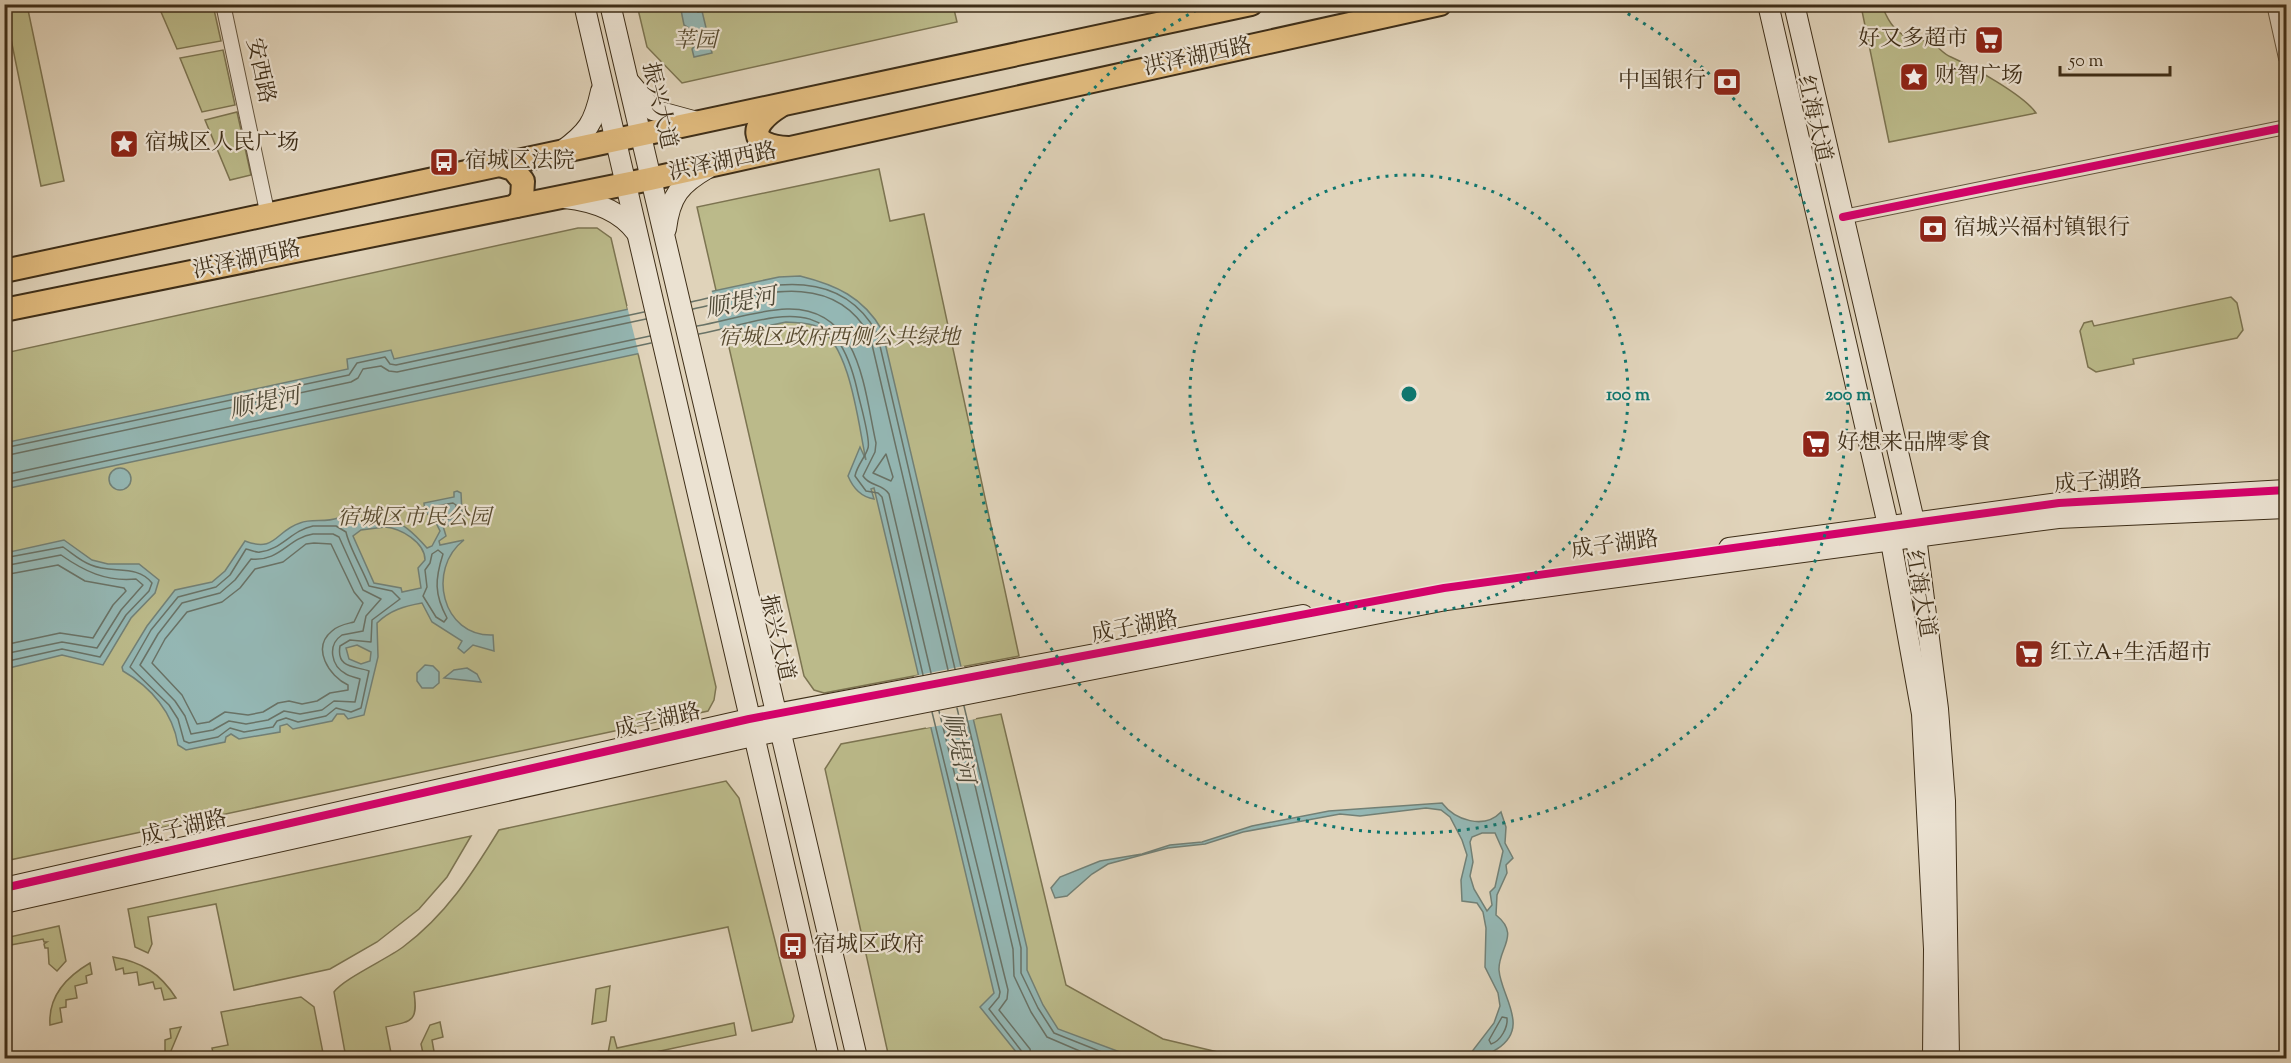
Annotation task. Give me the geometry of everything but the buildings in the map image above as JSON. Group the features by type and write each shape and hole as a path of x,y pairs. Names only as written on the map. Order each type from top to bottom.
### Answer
{"main road":[{"name":"振兴大道","path":"584,4 829,1059"},
{"name":"振兴大道","path":"610,4 857,1059"},
{"name":"洪泽湖西路","path":"4,272 1251,4"},
{"name":"洪泽湖西路","path":"4,310 651,179 1440,4"},
{"name":"红海大道","path":"1768,4 1890,533 1922,714 1934,949 1933,1059"},
{"name":"红海大道","path":"1796,4 1915,530 1938,709 1945,801 1949,1059"},
{"path":"592,42 606,46 618,37"},
{"path":"627,80 653,110 700,122"},
{"path":"561,152 580,137 592,123 602,85"},
{"path":"781,105 763,116 757,127 758,136 763,142 773,147 792,148"},
{"path":"500,165 513,169 523,181 522,198 516,206"},
{"path":"644,265 667,250 669,208 673,198 690,179 711,166"},
{"path":"559,197 588,201 602,206 619,215 636,232"},
{"name":"成子湖路","path":"1915,530 2059,503 2286,490"},
{"name":"成子湖路","path":"4,888 751,728 1446,600 1693,565 1915,530 2058,518 2286,508"},
{"name":"成子湖路","path":"4,903 751,728"}],"street":[{"name":"安西路","path":"223,4 268,216"},
{"path":"2274,4 2286,58"},
{"path":"1843,217 2286,127"}],"green space":[{"path":"4,5 27,5 64,181 41,186"},
{"path":"158,5 213,5 221,41 177,49"},
{"name":"莘园","path":"637,5 953,5 957,22 682,83 647,47"},
{"path":"1883,8 1898,32 1914,40 1932,43 1948,56 1984,74 2009,90 2036,113 1889,142 1862,11"},
{"path":"223,50 235,105 202,112 180,58"},
{"path":"237,112 251,175 230,180 205,120"},
{"name":"宿城区政府西侧公共绿地","path":"879,169 890,221 924,214 1019,656 824,693 814,690 804,676 697,207"},
{"name":"宿城区市民公园","path":"578,228 597,228 611,238 716,687 714,700 708,711 5,861 5,353"},
{"path":"2231,297 2237,303 2243,330 2237,338 2133,359 2134,364 2096,372 2088,367 2080,331 2084,323 2092,321 2094,326"},
{"path":"1001,714 1066,985 1163,1039 1243,1058 889,1058 825,769 841,744"},
{"path":"726,781 739,798 794,1016 792,1022 752,1031 728,927 414,992 415,1009 412,1018 386,1027 392,1058 346,1058 334,992 346,981 403,947 418,935 457,893 499,830"},
{"path":"471,836 447,877 419,909 377,942 330,969 234,990 216,904 148,917 152,944 148,953 135,947 128,909"},
{"path":"59,926 66,961 57,971 49,964 48,948 45,948 44,944 47,942 43,939 5,946 5,938"},
{"path":"113,957 133,962 157,975 176,998 164,1000 161,988 155,989 153,982 139,985 137,972 124,974 123,968 116,970"},
{"path":"90,963 92,974 86,976 87,983 75,986 77,998 66,1000 66,1007 60,1008 62,1022 50,1025 52,1005 60,988"},
{"path":"610,986 606,1021 592,1024 596,989"},
{"path":"301,997 314,1007 324,1058 214,1058 212,1048 228,1045 221,1012"},
{"path":"440,1022 443,1037 432,1040 435,1057 424,1058 421,1044 430,1025"},
{"path":"734,1023 736,1035 627,1058 607,1058 611,1037 614,1037 617,1048"},
{"path":"181,1027 168,1058 160,1058 159,1054 165,1053 165,1040 171,1038 170,1029"}],"water":[{"path":"680,5 696,5 698,12 702,11 712,53 694,57 692,49 697,44 695,32 684,25"},
{"name":"顺堤河","path":"800,276 837,288 847,294 866,309 882,330 1027,948 1027,970 1043,1005 1058,1029 1136,1058 1021,1058 980,1007 994,993 874,488 871,489 874,499 865,496 855,488 848,476 860,447 866,460 856,407 846,368 838,351 829,337 818,327 806,323 786,322 5,489 4,443 348,369 347,359 391,350 394,359 779,277"},
{"path":"116,468 124,468 131,475 131,483 124,490 116,490 109,483 109,475"},
{"path":"454,492 461,493 462,512 466,521 464,524 443,526 446,536 439,541 440,545 464,540 452,552 445,567 443,583 445,599 451,613 462,625 476,633 493,635 494,651 473,645 464,653 458,648 462,641 432,622 422,603 404,607 392,612 377,623 378,657 364,715 348,719 344,714 337,714 332,721 293,729 287,724 280,726 280,732 239,739 231,734 226,737 225,742 186,750 178,745 171,722 159,702 143,685 123,671 122,667 147,626 175,590 212,582 225,571 245,541 255,544 269,543 292,527 309,521 338,518 345,525 382,519 391,520 408,529 427,548 432,546 440,531 434,519 425,512 424,503 454,497","holes":["385,527 404,533 421,547 425,560 418,568 421,588 402,592 401,588 374,583 353,536 361,530","357,645 371,652 370,661 361,664 349,659 346,648"]},
{"path":"64,540 92,560 108,564 139,564 159,580 155,593 131,618 103,665 62,655 5,669 5,553"},
{"path":"425,665 433,666 439,672 439,683 433,688 422,688 417,681 417,673"},
{"path":"467,668 477,674 481,682 444,678 454,670"},
{"path":"1442,803 1454,814 1478,822 1486,821 1501,812 1506,827 1505,843 1513,858 1506,865 1507,873 1497,895 1496,915 1503,922 1508,935 1499,970 1513,1021 1512,1031 1507,1040 1497,1049 1483,1056 1467,1058 1494,1023 1500,1006 1498,993 1485,967 1486,928 1483,912 1477,903 1462,901 1461,880 1467,855 1450,817 1441,810 1426,808 1360,816 1340,814 1243,832 1205,844 1168,848 1108,864 1092,874 1067,896 1055,898 1051,888 1060,877 1100,861 1142,854 1170,845 1202,842 1252,826 1329,811","holes":["1482,833 1495,833 1503,851 1495,887 1490,892 1492,905 1487,911 1474,889 1470,876 1473,862 1470,842 1472,837"]}],"pier":[{"path":"711,288 722,338 639,355 627,306"},
{"path":"964,666 976,719 926,728 914,676"}],"cycle path":[{"path":"1843,217 2286,127"},
{"path":"4,888 749,719 1444,588 2059,503 2286,490"}],"place":[{"name":"好又多超市","path":"1989,40"},
{"name":"财智广场","path":"1914,77"},
{"name":"中国银行","path":"1727,82"},
{"name":"宿城区人民广场","path":"124,144"},
{"name":"宿城区法院","path":"444,162"},
{"name":"宿城兴福村镇银行","path":"1933,229"},
{"name":"好想来品牌零食","path":"1816,444"},
{"name":"红立A+生活超市","path":"2029,654"},
{"name":"宿城区政府","path":"793,946"}]}
